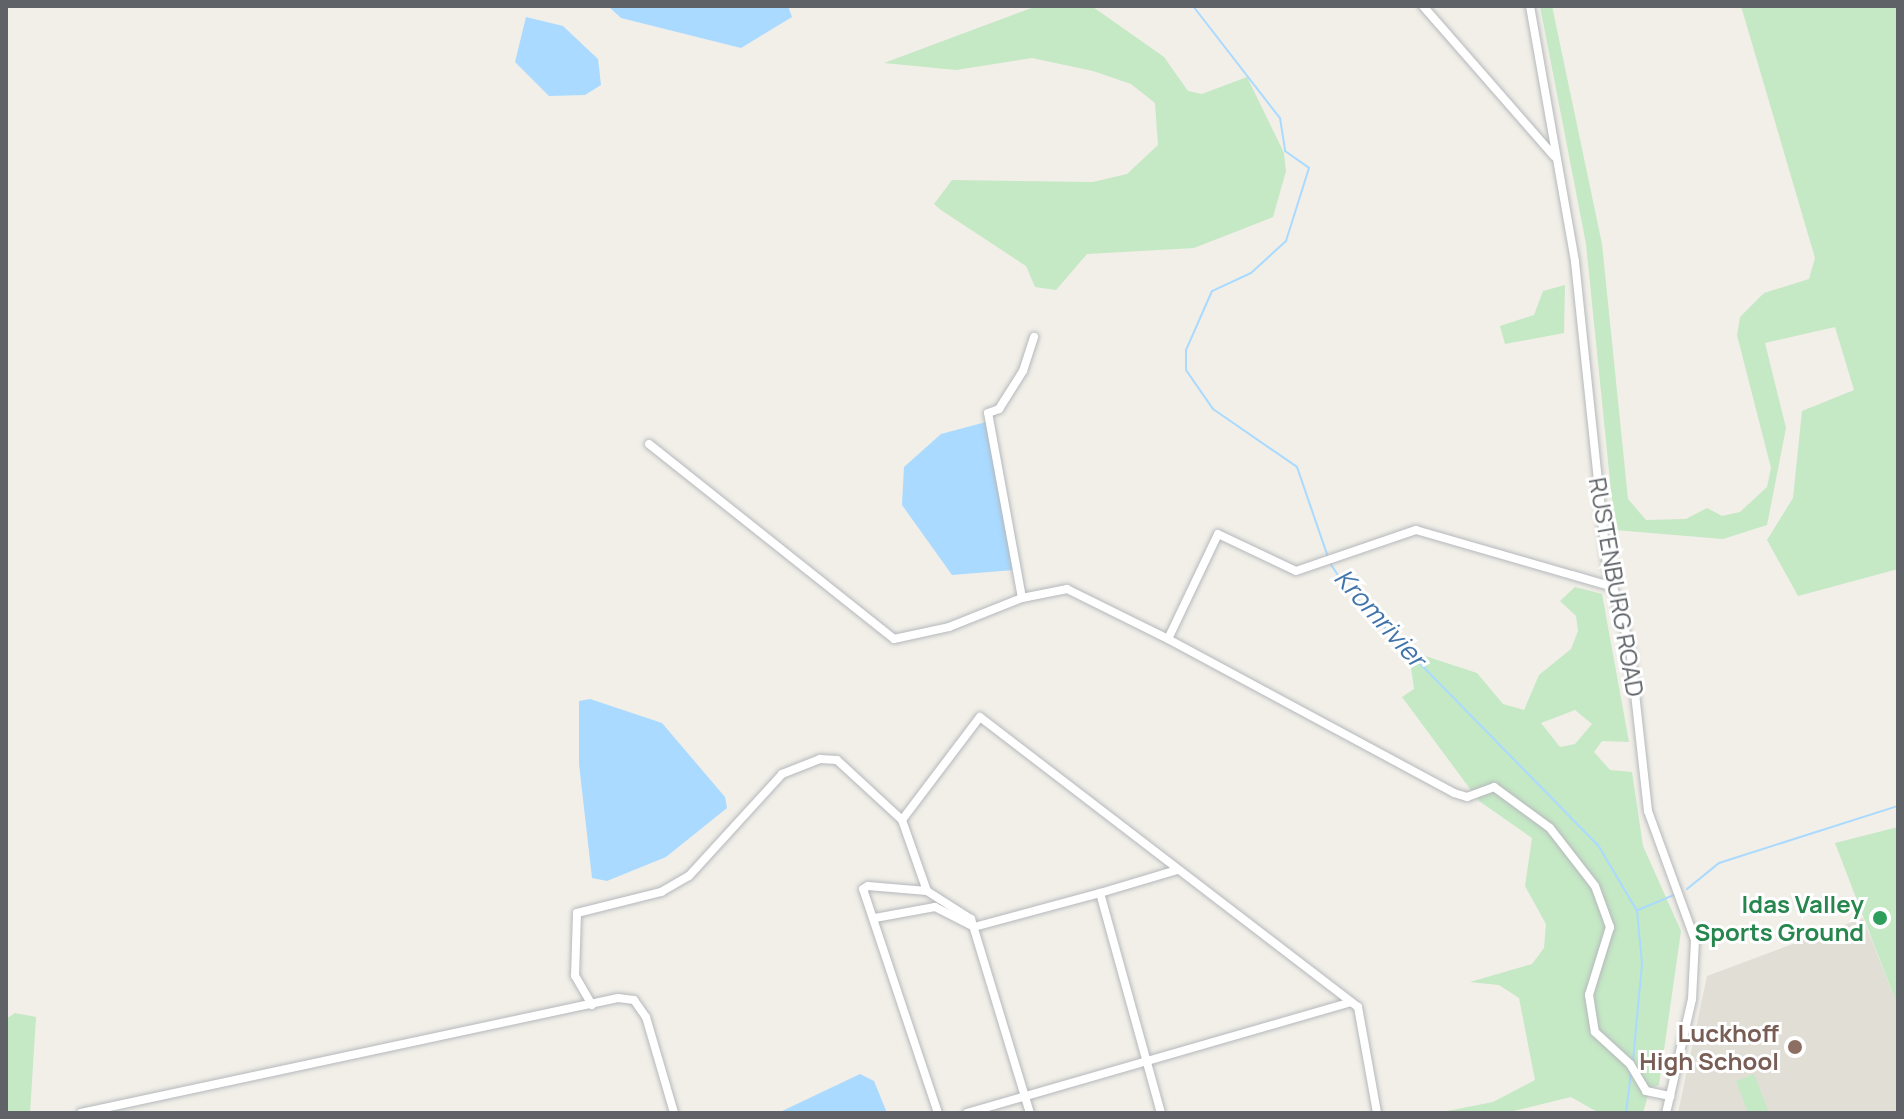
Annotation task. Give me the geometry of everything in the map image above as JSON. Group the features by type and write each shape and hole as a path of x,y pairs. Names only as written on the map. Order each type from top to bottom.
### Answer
{"street":[{"path":"1423,6 1554,156"},
{"name":"RUSTENBURG ROAD","path":"1530,6 1575,262 1613,587 1630,648 1648,811 1695,940 1692,999 1666,1113"},
{"path":"1022,598 988,413 999,409 1023,371 1034,337"},
{"path":"649,444 894,639 1022,598 1067,589 1168,639 1454,793 1467,797 1494,787 1550,828 1595,886 1610,927 1589,995 1595,1032 1630,1064 1646,1091 1670,1096"},
{"path":"1168,639 1218,534 1296,571 1416,530 1613,587"},
{"path":"902,820 980,717 1358,1007 1377,1113"},
{"path":"592,1005 575,976 577,913 661,892 689,876 782,774 820,759 837,760 902,820 927,891"},
{"path":"875,918 935,907 974,927 1177,870"},
{"path":"938,1113 875,918 868,886 927,891 963,911 974,927 1030,1113"},
{"path":"1100,893 1161,1113"},
{"path":"81,1113 592,1005 634,1000 674,1113"},
{"path":"967,1113 1349,1003"}],"shaded area":[{"name":"Luckhoff High School","path":"1863,918 1898,1007 1898,1113 1678,1113 1707,976"}],"green space":[{"path":"1037,6 1093,7 1164,57 1188,91 1202,94 1247,77 1284,153 1286,171 1273,217 1194,248 1087,254 1056,290 1035,287 1026,266 934,204 952,180 1093,182 1127,174 1158,145 1155,103 1131,84 1093,71 1032,58 956,70 884,63"},
{"path":"1540,6 1552,6 1602,244 1628,499 1646,520 1686,519 1707,508 1722,516 1740,512 1767,487 1771,468 1737,335 1740,317 1764,293 1809,279 1815,258 1741,6 1898,6 1898,569 1798,596 1767,540 1793,498 1802,411 1854,390 1835,327 1765,343 1786,428 1767,525 1723,539 1615,530 1586,244"},
{"path":"1565,285 1564,333 1505,344 1500,326 1534,315 1543,291"},
{"path":"1575,587 1602,594 1629,742 1602,741 1594,752 1610,770 1632,772 1643,846 1681,931 1659,1085 1650,1088 1643,1113 1599,1113 1571,1097 1505,1113 1437,1113 1493,1102 1535,1080 1519,998 1499,985 1470,982 1532,964 1544,948 1546,924 1525,886 1532,838 1479,801 1402,697 1414,689 1410,660 1422,655 1477,673 1503,704 1524,710 1539,675 1571,649 1578,631 1576,616 1560,601","holes":["1575,710 1592,724 1575,744 1560,747 1541,723"]},
{"name":"Idas Valley Sports Ground","path":"1898,827 1898,1007 1835,843"},
{"path":"15,1013 36,1017 30,1113 6,1113 6,1019"},
{"path":"1754,1074 1769,1113 1748,1113 1736,1081"}],"water":[{"path":"608,6 788,6 792,17 741,48 621,18"},
{"path":"526,17 563,26 598,59 601,85 585,95 549,96 515,62"},
{"path":"986,422 1014,570 952,575 902,505 904,467 941,434"},
{"path":"590,699 662,723 725,797 727,808 666,857 607,881 592,878 579,764 579,701"},
{"path":"860,1074 874,1081 887,1113 778,1113"}],"waterway":[{"name":"Kromrivier","path":"1193,6 1280,118 1285,151 1309,168 1286,241 1251,273 1212,291 1186,350 1186,370 1213,409 1297,467 1328,557"},
{"name":"Kromrivier","path":"1330,563 1346,588 1598,845 1637,911 1642,964 1633,1061"},
{"path":"1687,889 1719,863 1898,806"},
{"path":"1638,910 1676,894"},
{"name":"Kromrivier","path":"1626,1113 1631,1072"}],"place":[{"name":"Idas Valley Sports Ground","path":"1880,918"},
{"name":"Luckhoff High School","path":"1795,1047"}]}
